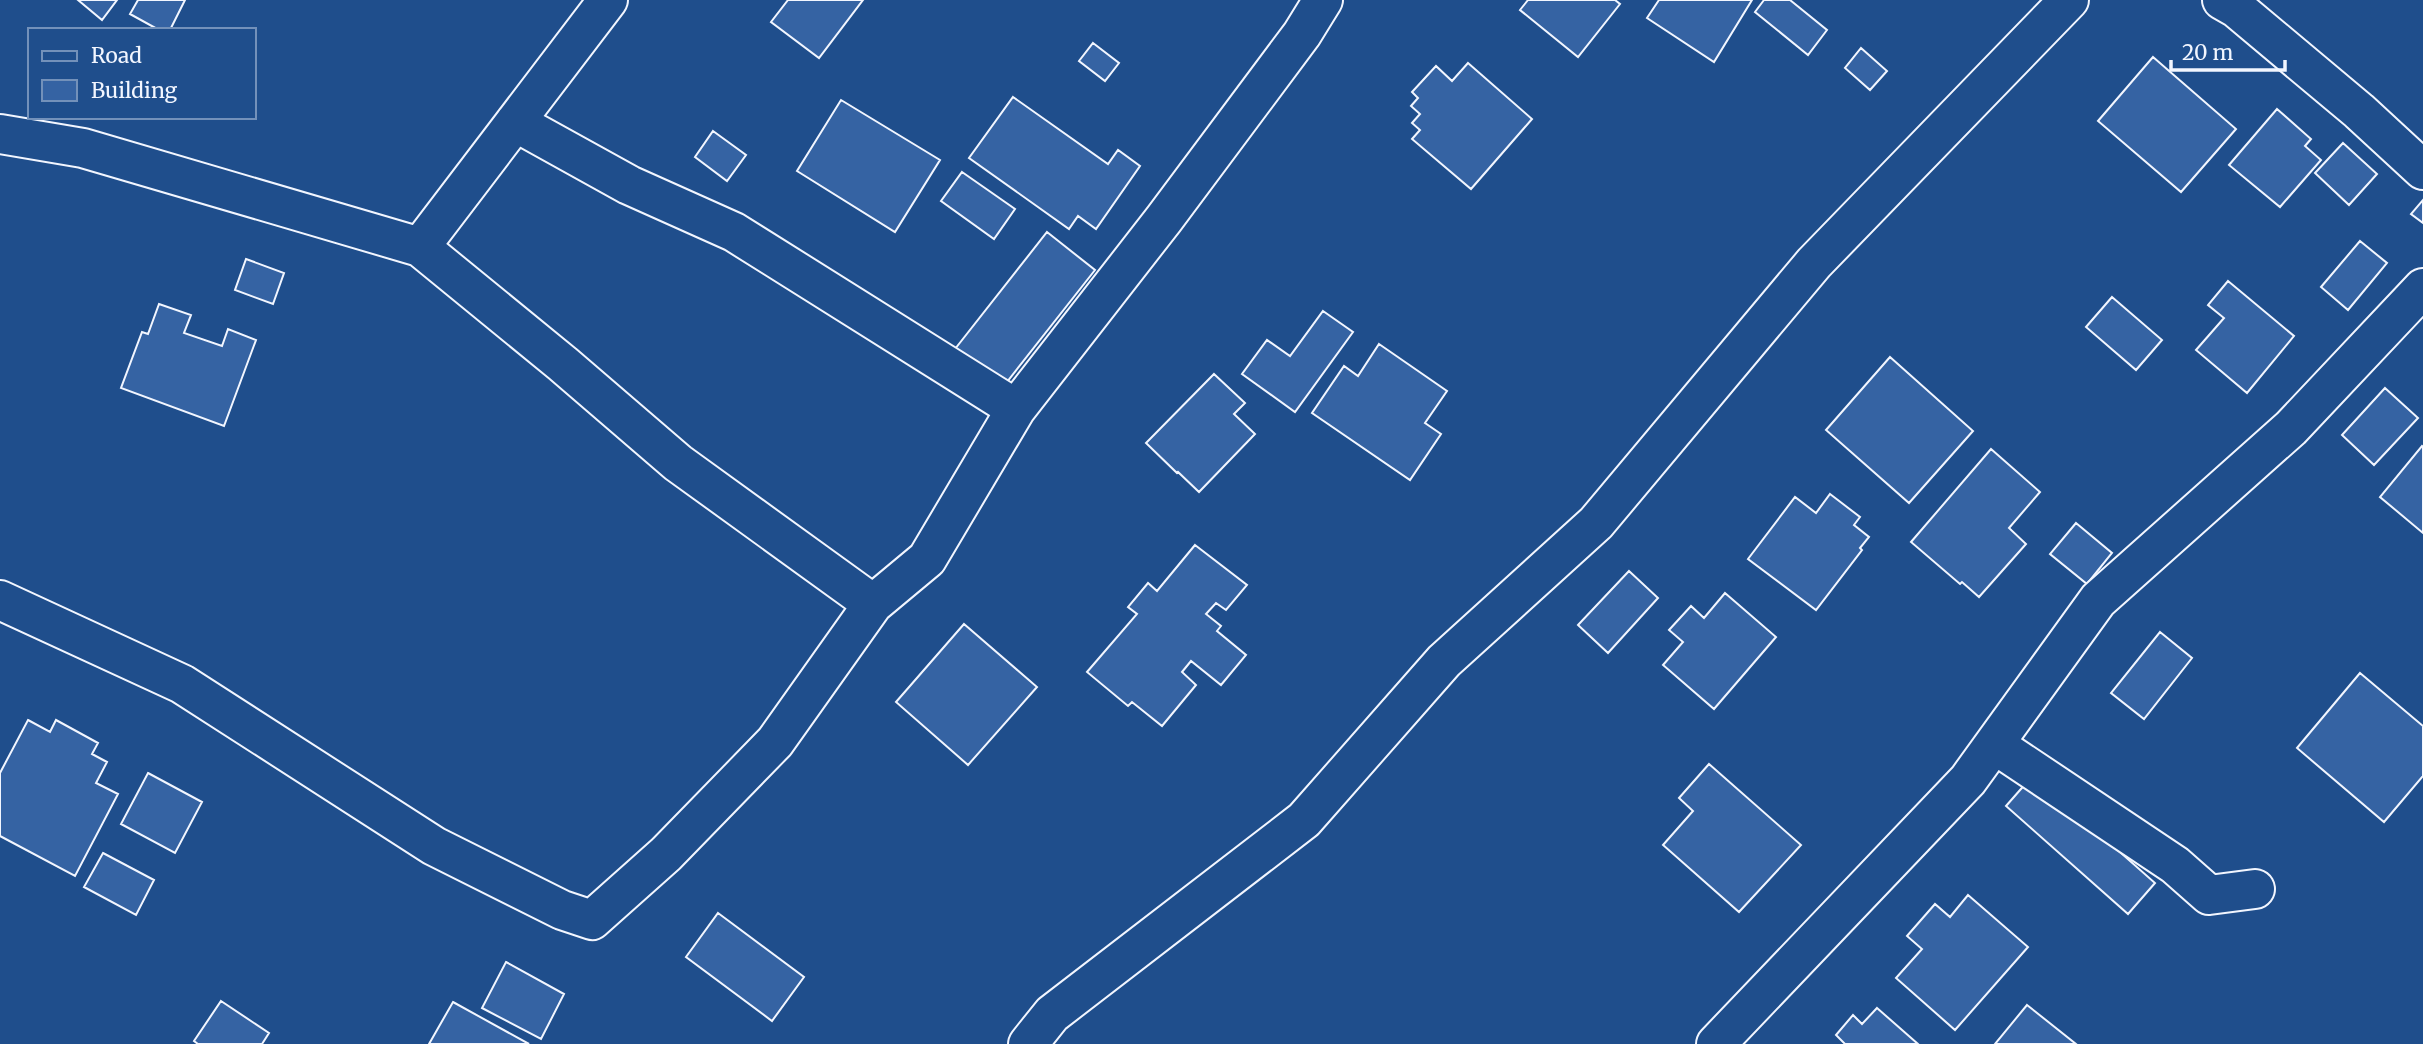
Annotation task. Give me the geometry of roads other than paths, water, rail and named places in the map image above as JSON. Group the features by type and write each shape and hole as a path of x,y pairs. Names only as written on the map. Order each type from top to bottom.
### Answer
{"street":[{"path":"421,247 608,0"},
{"path":"1,604 182,684 434,846 562,910 592,920 666,854 775,742 873,604 927,559 1016,409 1164,219 1302,34 1323,0"},
{"path":"1028,1044 1052,1014 1304,820 1444,662 1595,523 1814,263 2069,0"},
{"path":"2222,0 2236,8 2359,111 2423,170"},
{"path":"515,122 629,185 734,232 1016,409"},
{"path":"0,134 83,148 421,247 678,463 873,604"},
{"path":"1716,1044 1968,780 2098,600 2291,428 2423,288"},
{"path":"1994,744 2175,865 2209,895 2255,889"}]}
